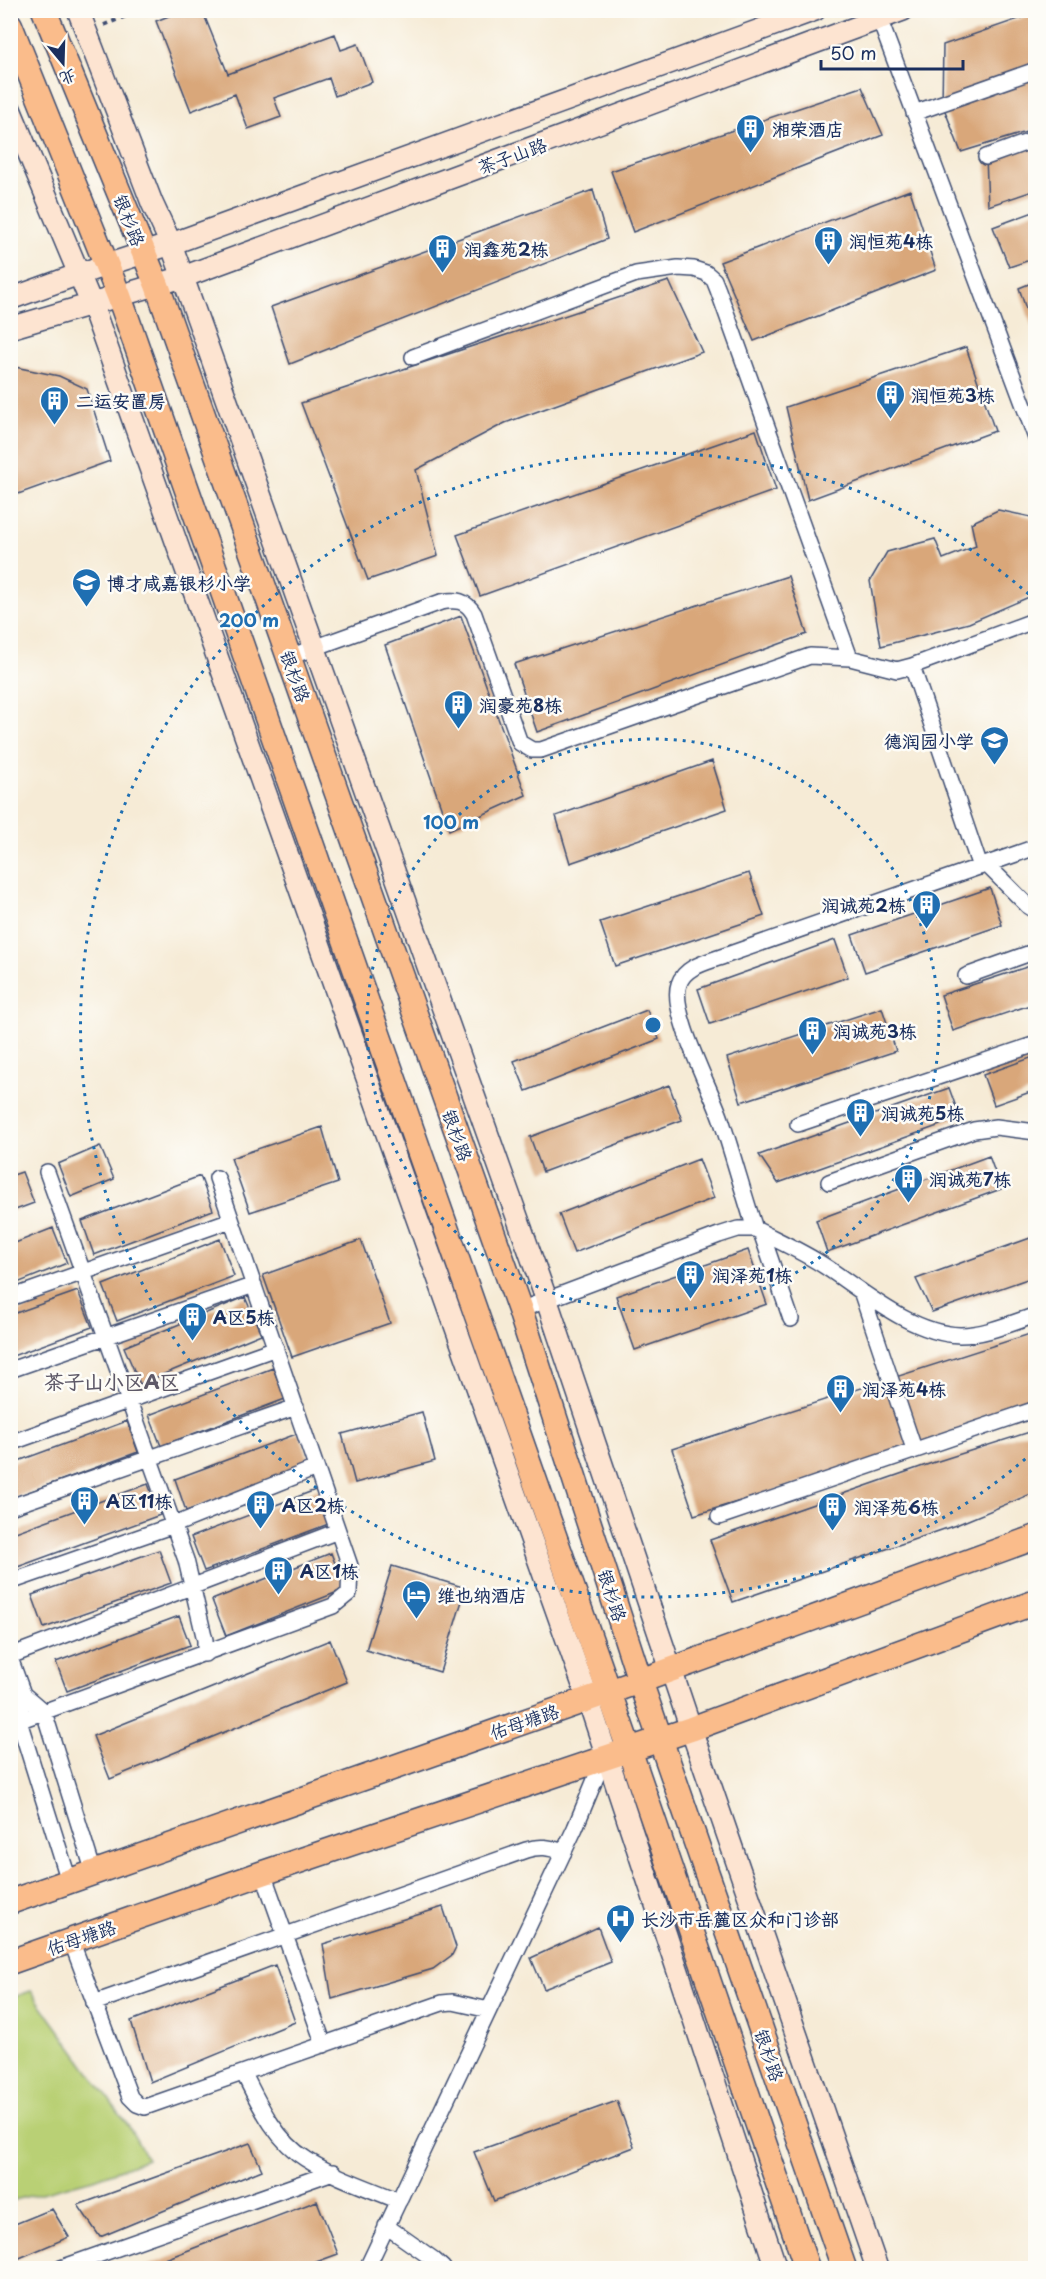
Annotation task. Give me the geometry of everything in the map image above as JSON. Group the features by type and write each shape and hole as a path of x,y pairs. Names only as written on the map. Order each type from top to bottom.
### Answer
{"main road":[{"name":"银杉路","path":"44,10 157,285 289,657 520,1310 640,1681 844,2268"},
{"name":"银杉路","path":"10,25 108,264 598,1695 614,1755 807,2268"},
{"name":"佑母塘路","path":"10,1902 671,1670 1035,1537"},
{"name":"佑母塘路","path":"10,1962 263,1873 691,1729 1035,1602"}],"street":[{"name":"银杉路","path":"78,10 183,277 547,1301 691,1729 877,2268"},
{"name":"茶子山路","path":"10,299 171,244 815,10"},
{"name":"茶子山路","path":"10,328 183,277 878,15 903,10"},
{"path":"878,15 1035,438"},
{"path":"914,113 1035,70"},
{"name":"银杉路","path":"10,109 92,305 598,1695"},
{"path":"986,157 1035,139"},
{"path":"413,357 636,274 678,268 706,273 714,280 718,290 850,658"},
{"path":"289,657 441,602 462,601 470,607 474,614 516,736 520,743 532,750 552,747 810,656 850,658 897,670 1035,620"},
{"path":"912,666 984,866 1035,911"},
{"path":"791,1320 677,1000 677,991 683,975 690,969 724,956 1035,847"},
{"path":"966,976 1035,951"},
{"path":"798,1124 1035,1044"},
{"path":"829,1182 974,1130 996,1127 1035,1132"},
{"path":"47,1172 174,1526 193,1586 205,1640 205,1654"},
{"path":"15,1723 333,1606 349,1593 350,1566 217,1178"},
{"path":"10,1298 231,1220"},
{"path":"520,1310 738,1229 758,1230 798,1250 894,1313 942,1334 962,1335 982,1332 1035,1315"},
{"path":"10,1370 254,1285"},
{"path":"861,1291 914,1449"},
{"path":"10,1443 276,1348"},
{"path":"10,1507 296,1407"},
{"path":"719,1517 1035,1409"},
{"path":"10,1582 174,1526 316,1468"},
{"path":"94,1873 44,1712 23,1694 10,1657 338,1531"},
{"path":"23,1694 15,1723 69,1881"},
{"name":"银杉路","path":"614,1755 776,2268"},
{"path":"365,2267 399,2201 564,1852 614,1755"},
{"path":"94,2003 532,1848 548,1847 564,1852"},
{"path":"263,1873 324,2045"},
{"path":"71,1940 130,2097 137,2104 145,2107 442,2003 453,2002 489,2010"},
{"path":"244,2073 256,2098 286,2142 304,2158 399,2201"},
{"path":"62,2268 333,2172"},
{"path":"386,2226 443,2268"}],"path":[{"path":"86,32 141,10"}],"green space":[{"path":"31,1991 129,2127 147,2159 97,2178 11,2201 11,1998"}],"building":[{"path":"184,10 202,10 228,74 335,34 341,50 358,44 372,82 335,96 329,78 274,98 281,117 248,129 235,94 191,111 156,21"},
{"path":"1036,13 1036,129 961,152 942,103 943,45"},
{"name":"湘荣酒店","path":"862,87 883,135 633,232 611,171"},
{"path":"1036,139 1036,190 988,206 986,157"},
{"name":"润鑫苑2栋","path":"593,190 607,239 290,364 271,307"},
{"name":"润恒苑4栋","path":"910,190 936,270 754,341 720,262"},
{"path":"1036,211 1036,258 1009,267 993,227"},
{"path":"669,281 702,352 505,423 416,470 438,556 368,580 301,403"},
{"path":"1036,281 1036,326 1032,327 1019,288"},
{"name":"润恒苑3栋","path":"966,347 995,431 808,500 786,407"},
{"name":"二运安置房","path":"10,366 59,376 87,389 110,461 10,497"},
{"path":"756,430 776,490 480,596 457,535"},
{"path":"998,510 1036,518 1036,594 969,623 881,646 870,581 887,552 935,539 943,559 976,546 971,523"},
{"path":"788,576 807,634 537,732 514,664"},
{"name":"润豪苑8栋","path":"461,616 526,795 449,830 385,645"},
{"path":"712,761 727,809 570,863 556,816"},
{"path":"749,873 764,916 615,966 600,922"},
{"name":"润诚苑2栋","path":"990,888 1002,925 865,972 852,935"},
{"path":"835,940 848,977 710,1024 698,989"},
{"path":"1036,964 1036,1003 953,1031 941,995"},
{"name":"润诚苑3栋","path":"882,1008 896,1051 741,1102 727,1058"},
{"path":"647,1010 659,1039 526,1091 514,1061"},
{"path":"1036,1056 1036,1090 994,1105 983,1075"},
{"path":"669,1085 682,1120 543,1172 530,1137"},
{"name":"润诚苑5栋","path":"949,1088 960,1118 778,1183 759,1155"},
{"path":"322,1127 338,1183 250,1212 231,1158"},
{"path":"100,1146 114,1179 71,1197 58,1164"},
{"name":"润诚苑7栋","path":"989,1156 1001,1189 827,1252 816,1220"},
{"path":"699,1159 714,1198 574,1253 559,1214"},
{"path":"22,1172 34,1203 10,1212 10,1176"},
{"path":"200,1176 213,1210 94,1255 82,1221"},
{"path":"53,1228 67,1263 10,1286 10,1245"},
{"path":"1033,1237 1036,1245 1036,1276 932,1312 916,1279"},
{"path":"220,1239 234,1276 117,1321 103,1285"},
{"path":"361,1240 390,1323 292,1357 263,1275"},
{"name":"润泽苑1栋","path":"748,1250 767,1304 635,1350 616,1296"},
{"path":"78,1291 92,1327 10,1357 10,1315"},
{"name":"A区5栋","path":"245,1297 261,1334 140,1384 124,1347"},
{"name":"润泽苑4栋","path":"1036,1332 1036,1409 914,1449 694,1515 672,1449"},
{"path":"273,1368 285,1399 161,1446 149,1415"},
{"path":"422,1412 435,1461 355,1483 342,1434"},
{"path":"127,1421 138,1452 10,1499 10,1464"},
{"name":"润泽苑6栋","path":"1036,1430 1036,1492 956,1525 733,1602 710,1540 932,1463"},
{"path":"299,1433 311,1465 186,1511 175,1479"},
{"name":"A区11栋","path":"148,1484 160,1515 12,1569 10,1534"},
{"name":"A区2栋","path":"318,1489 331,1523 204,1571 191,1537"},
{"path":"159,1550 171,1583 44,1628 32,1595"},
{"name":"A区1栋","path":"331,1553 345,1589 226,1636 212,1600"},
{"name":"维也纳酒店","path":"392,1566 466,1588 440,1672 366,1650"},
{"path":"179,1616 190,1645 67,1691 56,1662"},
{"path":"330,1640 347,1682 110,1779 93,1736"},
{"path":"443,1907 456,1947 452,1955 433,1969 332,1999 323,1944"},
{"path":"598,1927 611,1962 544,1989 531,1958"},
{"path":"275,1965 295,2022 150,2082 131,2021"},
{"path":"617,2101 634,2147 494,2201 474,2152"},
{"path":"250,2143 262,2170 100,2237 78,2205"},
{"path":"317,2201 338,2254 300,2268 142,2268"},
{"path":"52,2209 69,2237 10,2262 10,2226"}],"place":[{"name":"湘荣酒店","path":"751,154"},
{"name":"润恒苑4栋","path":"828,266"},
{"name":"润鑫苑2栋","path":"443,274"},
{"name":"润恒苑3栋","path":"890,420"},
{"name":"二运安置房","path":"55,426"},
{"name":"博才咸嘉银杉小学","path":"86,608"},
{"name":"润豪苑8栋","path":"458,730"},
{"name":"德润园小学","path":"995,766"},
{"name":"润诚苑2栋","path":"927,930"},
{"name":"润诚苑3栋","path":"812,1056"},
{"name":"润诚苑5栋","path":"860,1138"},
{"name":"润诚苑7栋","path":"908,1204"},
{"name":"润泽苑1栋","path":"691,1300"},
{"name":"A区5栋","path":"192,1342"},
{"name":"润泽苑4栋","path":"841,1414"},
{"name":"A区11栋","path":"85,1526"},
{"name":"A区2栋","path":"261,1530"},
{"name":"润泽苑6栋","path":"833,1532"},
{"name":"A区1栋","path":"279,1596"},
{"name":"维也纳酒店","path":"416,1620"},
{"name":"长沙市岳麓区众和门诊部","path":"620,1944"}],"district":[{"name":"茶子山小区A区","path":"112,1381"}]}
